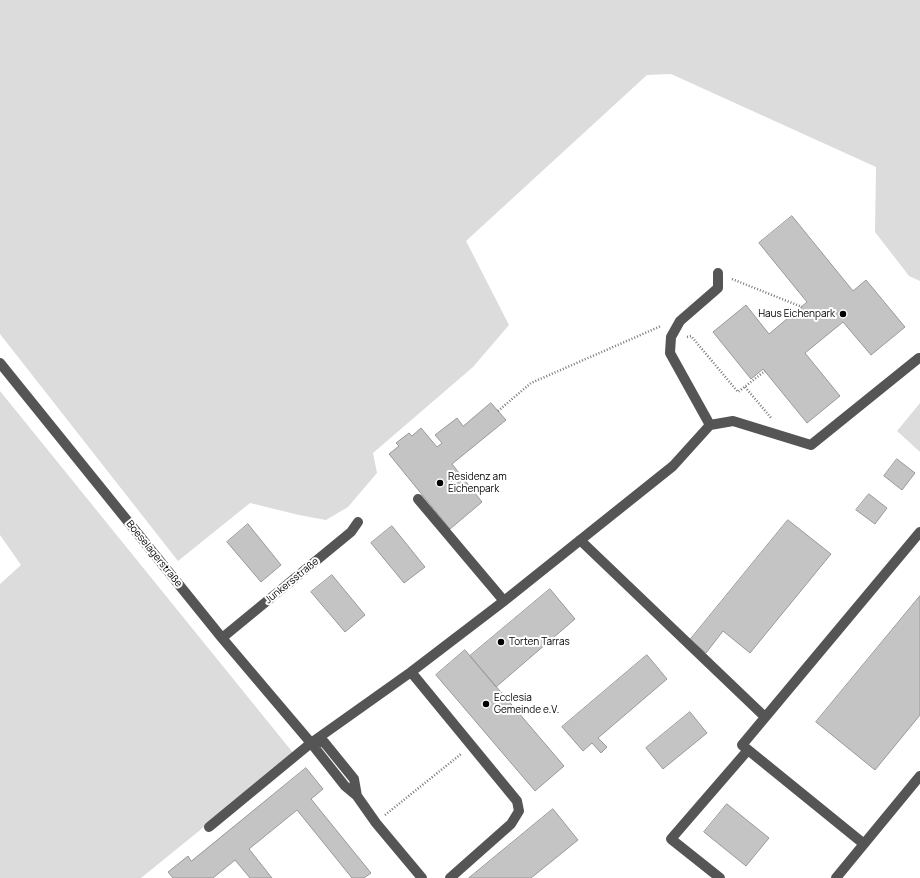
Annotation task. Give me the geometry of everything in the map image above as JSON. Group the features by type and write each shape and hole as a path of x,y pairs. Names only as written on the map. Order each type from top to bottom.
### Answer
{"street":[{"path":"710,426 670,353 671,337 680,321 718,288 718,273"},
{"path":"209,827 311,743 411,672 504,601 673,466 710,426 733,421 812,445 919,358"},
{"name":"Boeselagerstraße","path":"0,363 222,638 311,743 345,786 357,796 376,823 420,877"},
{"path":"418,499 504,601"},
{"name":"Junkersstraße","path":"222,638 351,532 358,522"},
{"path":"864,844 742,745 920,532"},
{"path":"580,540 765,717"},
{"path":"411,672 517,801 519,811 511,824 450,878"},
{"path":"720,878 672,839 748,750"},
{"path":"836,878 920,776"}],"path":[{"path":"718,273 802,307"},
{"path":"498,411 531,383 663,325 684,338 691,336 738,392 765,371"},
{"path":"745,387 773,420"},
{"path":"376,823 471,746"}],"shaded area":[{"path":"0,0 920,0 920,281 909,276 875,232 876,167 671,74 647,75 466,241 509,325 473,367 373,453 377,473 348,507 326,520 250,503 178,561 0,334"},
{"path":"0,391 294,754 141,878 0,878 0,584 21,565 0,535"},
{"path":"920,403 920,452 897,431"}],"building":[{"name":"Haus Eichenpark","path":"792,216 853,291 866,280 905,327 871,355 843,322 805,353 840,396 807,423 763,369 751,379 713,332 746,305 769,334 807,302 759,243"},
{"name":"Residenz am Eichenpark","path":"491,403 506,420 452,464 482,502 450,529 389,454 399,446 396,443 409,433 412,436 421,428 437,447 442,443 435,435 457,418 463,426"},
{"path":"897,459 915,473 902,490 884,476"},
{"path":"869,494 887,508 875,524 856,510"},
{"path":"788,520 831,554 750,653 723,631 706,653 690,640"},
{"path":"248,524 281,565 261,582 227,542"},
{"path":"392,526 425,567 404,583 371,543"},
{"path":"332,575 365,615 345,632 311,592"},
{"path":"550,589 575,619 496,687 470,656"},
{"path":"920,596 920,715 875,770 816,722"},
{"name":"Ecclesia Gemeinde e.V.","path":"465,650 564,766 535,791 436,675"},
{"path":"647,655 667,679 598,738 607,747 601,753 592,743 583,751 562,727"},
{"path":"690,712 707,733 663,769 646,748"},
{"path":"306,768 323,789 311,799 371,873 364,878 352,878 297,810 249,849 272,878 250,878 235,860 213,878 173,878 168,872 188,856 191,861"},
{"path":"727,804 769,838 746,866 704,832"},
{"path":"553,809 578,840 531,878 469,878"}],"place":[{"name":"Haus Eichenpark","path":"843,314"},
{"name":"Residenz am Eichenpark","path":"440,483"},
{"name":"Torten Tarras","path":"501,642"},
{"name":"Ecclesia Gemeinde e.V.","path":"486,704"}]}
